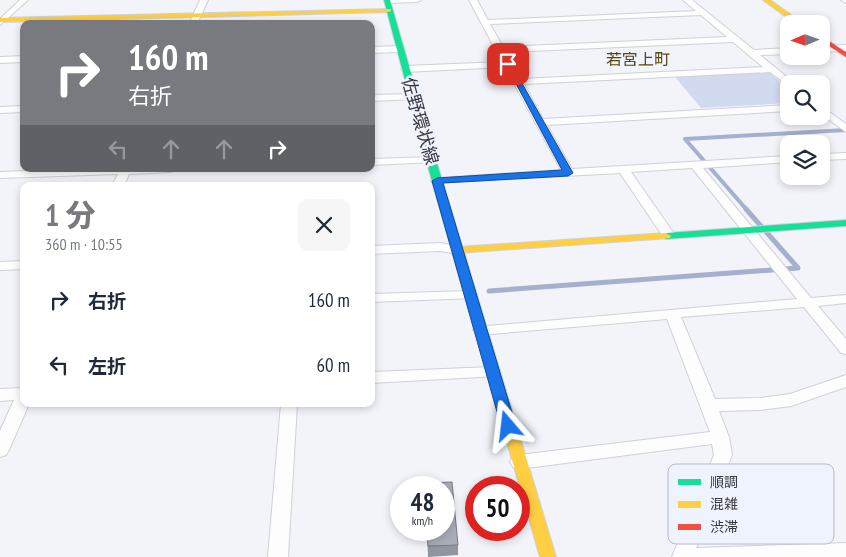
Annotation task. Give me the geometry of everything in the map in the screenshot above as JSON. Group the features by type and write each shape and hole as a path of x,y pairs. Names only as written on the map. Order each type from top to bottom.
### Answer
{"street":[{"path":"1,21 24,0"},
{"path":"195,19 204,0"},
{"path":"98,20 195,19 388,4 417,0"},
{"path":"473,0 568,173"},
{"path":"687,0 780,75"},
{"path":"766,0 787,15"},
{"name":"佐野環状線","path":"388,4 492,372 548,557"},
{"path":"485,22 704,13"},
{"path":"1,21 20,21"},
{"path":"500,50 735,39"},
{"path":"830,43 843,51"},
{"path":"375,50 400,49"},
{"path":"830,50 843,51"},
{"path":"752,53 780,51"},
{"path":"0,60 20,59"},
{"path":"405,69 508,64"},
{"path":"518,82 773,69"},
{"path":"375,98 414,97"},
{"path":"540,122 780,109"},
{"path":"0,110 20,110"},
{"path":"830,116 846,129"},
{"path":"830,157 846,156"},
{"path":"375,162 431,160"},
{"path":"437,181 780,160"},
{"path":"695,165 846,349"},
{"path":"623,169 669,235"},
{"path":"0,175 76,172"},
{"path":"375,250 440,247 458,250 846,223"},
{"path":"0,266 20,264"},
{"path":"375,298 470,295"},
{"path":"480,330 846,299"},
{"path":"673,315 720,437 723,455 719,464"},
{"path":"375,378 492,372"},
{"path":"709,405 760,404 791,400 846,381"},
{"path":"0,395 20,395"},
{"path":"0,450 20,404"},
{"path":"278,557 289,407"},
{"path":"520,462 720,437"},
{"path":"682,557 687,544"},
{"path":"692,557 846,552"}],"shaded area":[{"path":"769,72 780,81 780,104 701,108 675,77"}],"building":[{"path":"455,514 458,545 428,546 428,541 455,541"}],"waterway":[{"path":"747,210 685,139 846,130"},
{"path":"489,291 798,268 746,209"}],"traffic: fast":[{"path":"387,0 431,160 505,411"},
{"path":"666,236 846,223"}],"traffic: slow":[{"path":"766,0 788,15"},
{"path":"0,20 389,10"},
{"path":"458,250 666,236"},
{"path":"505,411 548,557"}],"traffic: jam":[{"path":"830,44 846,55"}],"district":[{"name":"若宮上町","path":"638,59"}],"route":[{"path":"508,64 568,173 437,181 508,426"}]}
